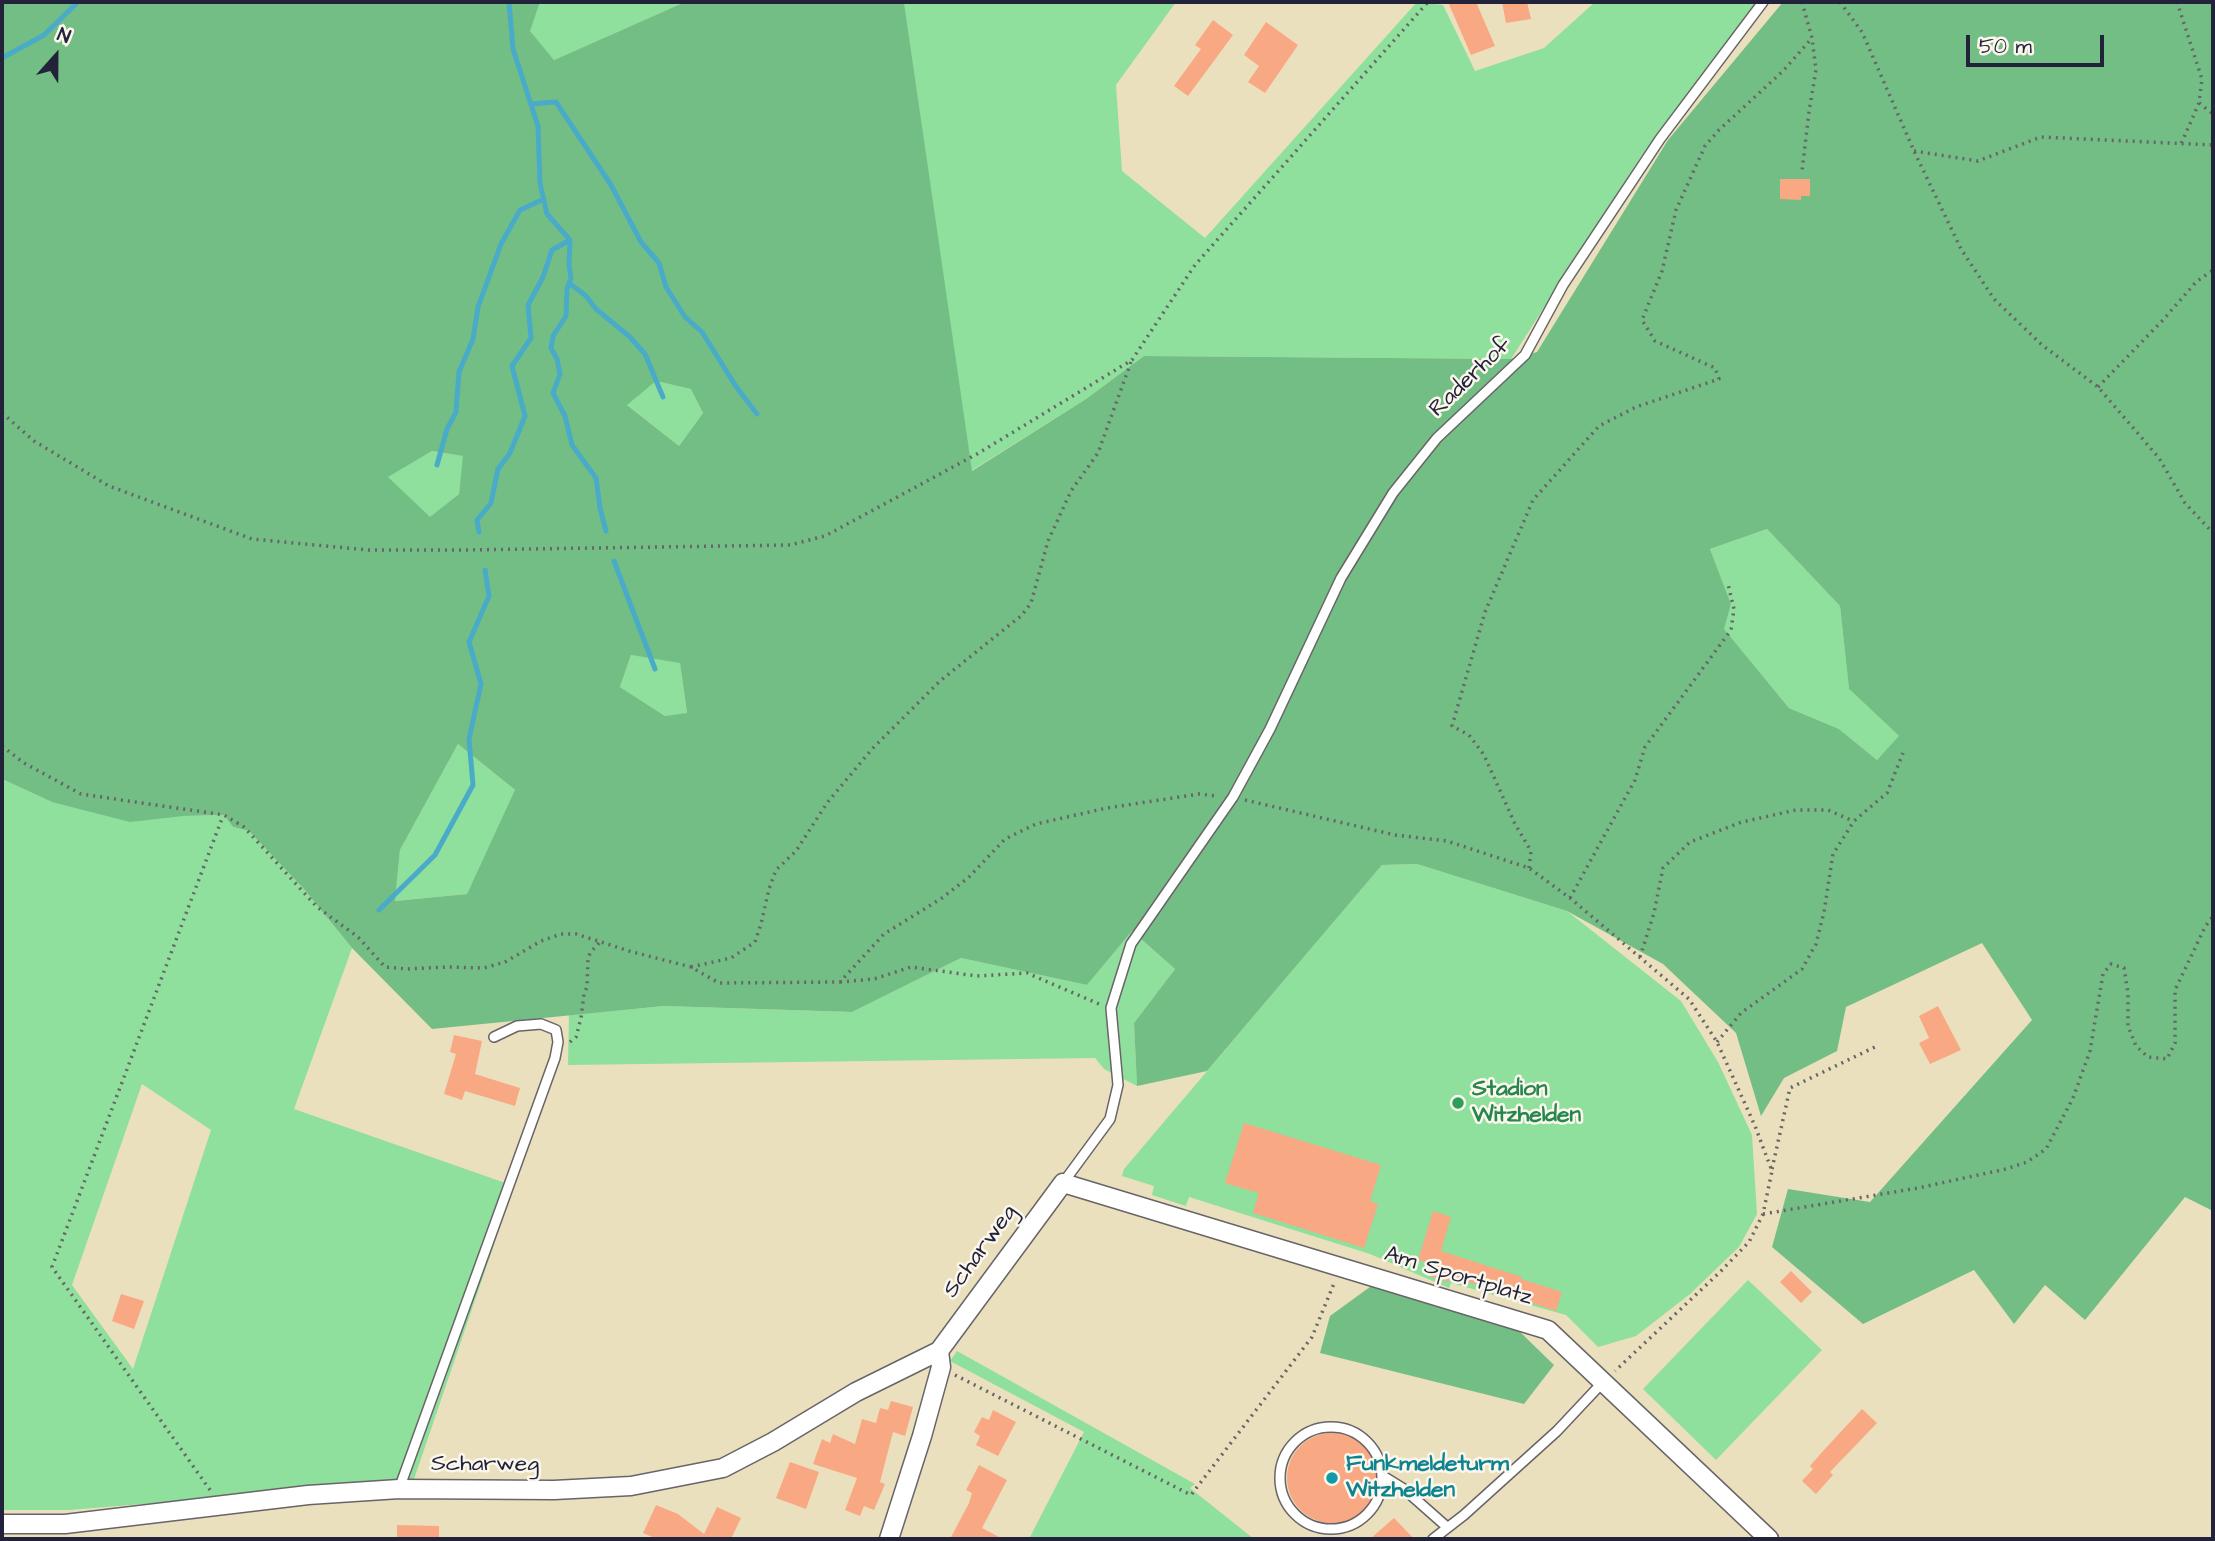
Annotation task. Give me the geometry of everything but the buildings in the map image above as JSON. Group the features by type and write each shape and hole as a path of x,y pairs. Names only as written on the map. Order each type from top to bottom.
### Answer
{"street":[{"name":"Am Sportplatz","path":"1063,1183 1548,1330 1769,1539"},
{"name":"Scharweg","path":"889,1539 922,1436 940,1359 1063,1183"},
{"name":"Scharweg","path":"2,1524 65,1524 308,1495 399,1489 554,1490 631,1486 723,1468 773,1442 856,1392 940,1359"}],"lane":[{"name":"Raderhof","path":"1111,1008 1131,944 1233,797 1270,729 1341,578 1393,493 1437,438 1525,355 1563,285 1660,139 1763,2"},
{"path":"1063,1183 1110,1119 1118,1086 1111,1008"},
{"path":"399,1489 555,1058 558,1042 556,1030 541,1024 517,1026 494,1037"},
{"path":"1433,1539 1464,1515 1556,1431 1603,1382"},
{"path":"1383,1476 1378,1500 1372,1511 1352,1526 1327,1529 1304,1522 1294,1514 1287,1504 1280,1480 1285,1456 1300,1436 1323,1427 1336,1426 1359,1434 1369,1442 1376,1452 1383,1476 1404,1489 1447,1528"}],"path":[{"path":"691,967 731,958 755,942 776,870 796,851 827,803 872,749 940,681 1022,615 1031,603 1048,541 1072,491 1098,453 1132,360 1195,265 1428,2"},
{"path":"1802,2 1812,38 1816,70 1808,112 1802,172"},
{"path":"1840,2 1862,32 1961,249 1994,299 2042,345 2098,387 2159,458 2185,503 2213,533"},
{"path":"2177,2 2202,79 2199,103 2181,144"},
{"path":"1529,868 1531,851 1515,824 1484,755 1469,735 1452,726 1485,612 1533,500 1599,426 1655,400 1719,379 1715,368 1655,341 1642,320 1662,271 1676,211 1704,146 1784,70 1812,38"},
{"path":"2199,103 2213,114"},
{"path":"1914,151 1978,161 2041,137 2213,145"},
{"path":"2098,387 2196,282 2213,270"},
{"path":"2,413 34,441 109,486 252,539 368,551 790,545 825,536 965,460 1132,360"},
{"path":"1570,898 1635,780 1645,747 1731,630 1734,609 1728,584"},
{"path":"2,746 24,762 81,793 224,815 244,827 317,907 358,937 385,967 484,968 505,962 541,941 561,934 576,934 691,967 719,983 841,982 874,979 911,967 977,976 1027,973 1111,1008"},
{"path":"1717,1042 1741,1013 1802,969 1816,944 1833,853 1853,821 1887,793 1903,753"},
{"path":"841,982 884,934 942,898 969,877 1004,839 1036,824 1107,808 1199,794 1233,797 1395,835 1447,841 1529,868 1570,898 1689,999 1717,1042 1772,1171"},
{"path":"1640,957 1654,913 1663,868 1690,842 1742,822 1796,810 1828,810 1853,821"},
{"path":"221,1506 52,1267 224,815"},
{"path":"1763,1214 1918,1188 2006,1169 2046,1149 2073,1098 2090,1051 2103,974 2111,964 2124,968 2128,993 2128,1026 2136,1046 2148,1057 2167,1059 2175,1043 2175,990 2213,916"},
{"path":"558,1042 568,1044 576,1037 587,986 587,960 600,942"},
{"path":"1603,1382 1749,1242 1763,1214 1790,1088 1875,1047"},
{"path":"940,1359 1191,1495 1312,1337 1341,1266"}],"green space":[{"path":"2,2 540,2 530,31 554,60 685,2 904,2 972,471 1086,399 1144,356 1511,359 1537,352 1668,140 1783,2 2213,2 2213,1211 2185,1197 2085,1320 2045,1285 2014,1324 1974,1270 1863,1324 1772,1247 1788,1189 1870,1202 2032,1020 1982,943 1846,1007 1837,1051 1784,1078 1761,1116 1736,1033 1663,964 1567,911 1417,864 1382,865 1207,1071 1137,1086 1134,1023 1175,969 1132,931 1087,985 961,958 852,1012 664,1006 432,1029 352,948 304,889 249,831 233,827 224,815 130,822 52,802 2,779","holes":["656,381 691,389 703,413 679,446 627,405","432,451 463,456 459,494 430,517 388,477","1767,529 1840,606 1849,689 1899,736 1877,760 1839,729 1789,708 1724,629 1731,604 1710,549","631,655 680,663 687,713 665,716 620,687","458,744 515,790 467,894 395,901 400,850"]},
{"path":"540,2 685,2 554,60 529,31"},
{"path":"904,2 1176,2 1116,85 1122,171 1205,238 1417,2 1443,5 1475,71 1544,48 1595,2 1756,2 1640,158 1511,359 1144,356 1086,399 971,471"},
{"path":"656,381 692,389 703,413 679,446 626,404"},
{"path":"432,451 464,456 459,494 430,518 387,477"},
{"path":"1767,529 1840,606 1849,689 1900,737 1877,760 1839,729 1789,708 1723,628 1731,604 1710,549"},
{"path":"631,655 680,662 687,714 665,716 620,687"},
{"path":"458,744 516,791 467,894 395,901 400,850"},
{"path":"2,779 52,802 183,816 224,815 233,827 249,831 304,889 352,948 294,1109 514,1186 413,1482 69,1510 2,1510","holes":["142,1084 211,1130 133,1369 72,1285"]},
{"name":"Stadion Witzhelden","path":"1417,864 1567,911 1681,1001 1718,1062 1752,1135 1757,1214 1739,1247 1690,1294 1636,1336 1598,1347 1566,1315 1451,1283 1449,1288 1370,1254 1189,1197 1186,1206 1152,1195 1154,1186 1122,1176 1124,1169 1382,865"},
{"path":"1132,931 1175,969 1134,1023 1137,1086 1104,1069 1095,1058 568,1065 569,1015 665,1006 852,1012 961,958 1087,985"},
{"path":"1748,1280 1822,1350 1716,1460 1643,1389"},
{"path":"1374,1284 1517,1329 1554,1365 1524,1404 1320,1353 1330,1316"},
{"path":"957,1351 1195,1484 1190,1488 1254,1539 1029,1539 1084,1432 950,1361"}],"waterway":[{"path":"2,58 44,35 78,2"},
{"path":"479,532 477,520 491,503 498,469 510,453 525,416 512,366 531,338 528,305 543,277 552,250 570,240 547,214 540,183 538,126 513,49 509,2"},
{"path":"531,104 556,102 611,185 641,242 659,263 666,287 685,317 702,332 735,385 757,414"},
{"path":"437,465 447,429 456,412 459,372 473,339 478,307 501,244 520,210 544,199"},
{"path":"570,240 571,278 567,289 566,316 553,336 551,348 560,374 553,393 565,416 572,445 596,478 606,531"},
{"path":"569,283 630,337 645,354 663,397"},
{"path":"614,561 655,669"},
{"path":"379,910 435,855 473,785 469,739 481,684 469,642 489,596 485,570"}],"place":[{"name":"Stadion Witzhelden","path":"1458,1103"},
{"name":"Funkmeldeturm Witzhelden","path":"1332,1478"}]}
